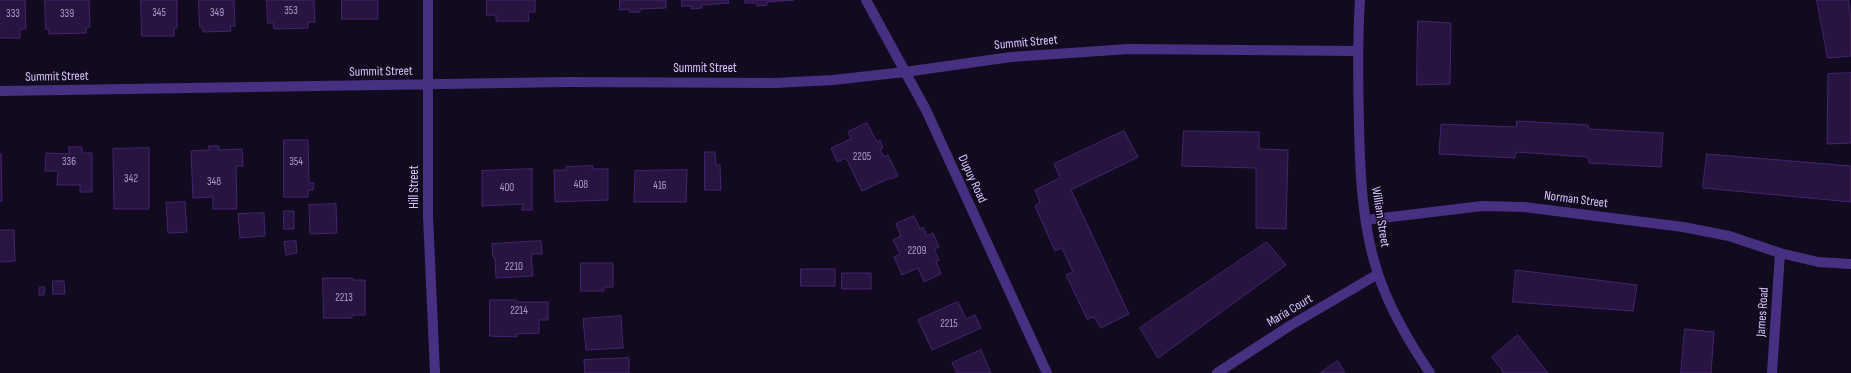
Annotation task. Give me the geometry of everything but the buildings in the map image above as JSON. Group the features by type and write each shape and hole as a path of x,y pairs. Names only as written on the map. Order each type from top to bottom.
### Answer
{"street":[{"name":"Hill Street","path":"428,0 428,216 435,373"},
{"name":"Dupuy Road","path":"866,0 926,110 1047,373"},
{"path":"1357,51 1360,0"},
{"name":"Summit Street","path":"0,91 568,82 776,83 833,80 905,72 1011,57 1129,49 1357,51"},
{"name":"William Street","path":"1357,51 1360,166 1370,247 1378,274 1395,315 1412,347 1430,373"},
{"name":"Norman Street","path":"1366,220 1482,206 1524,207 1683,227 1729,236 1780,253"},
{"path":"1780,253 1818,262 1851,264"},
{"name":"James Road","path":"1772,373 1780,253"},
{"name":"Maria Court","path":"1217,373 1291,325 1378,274"}]}
